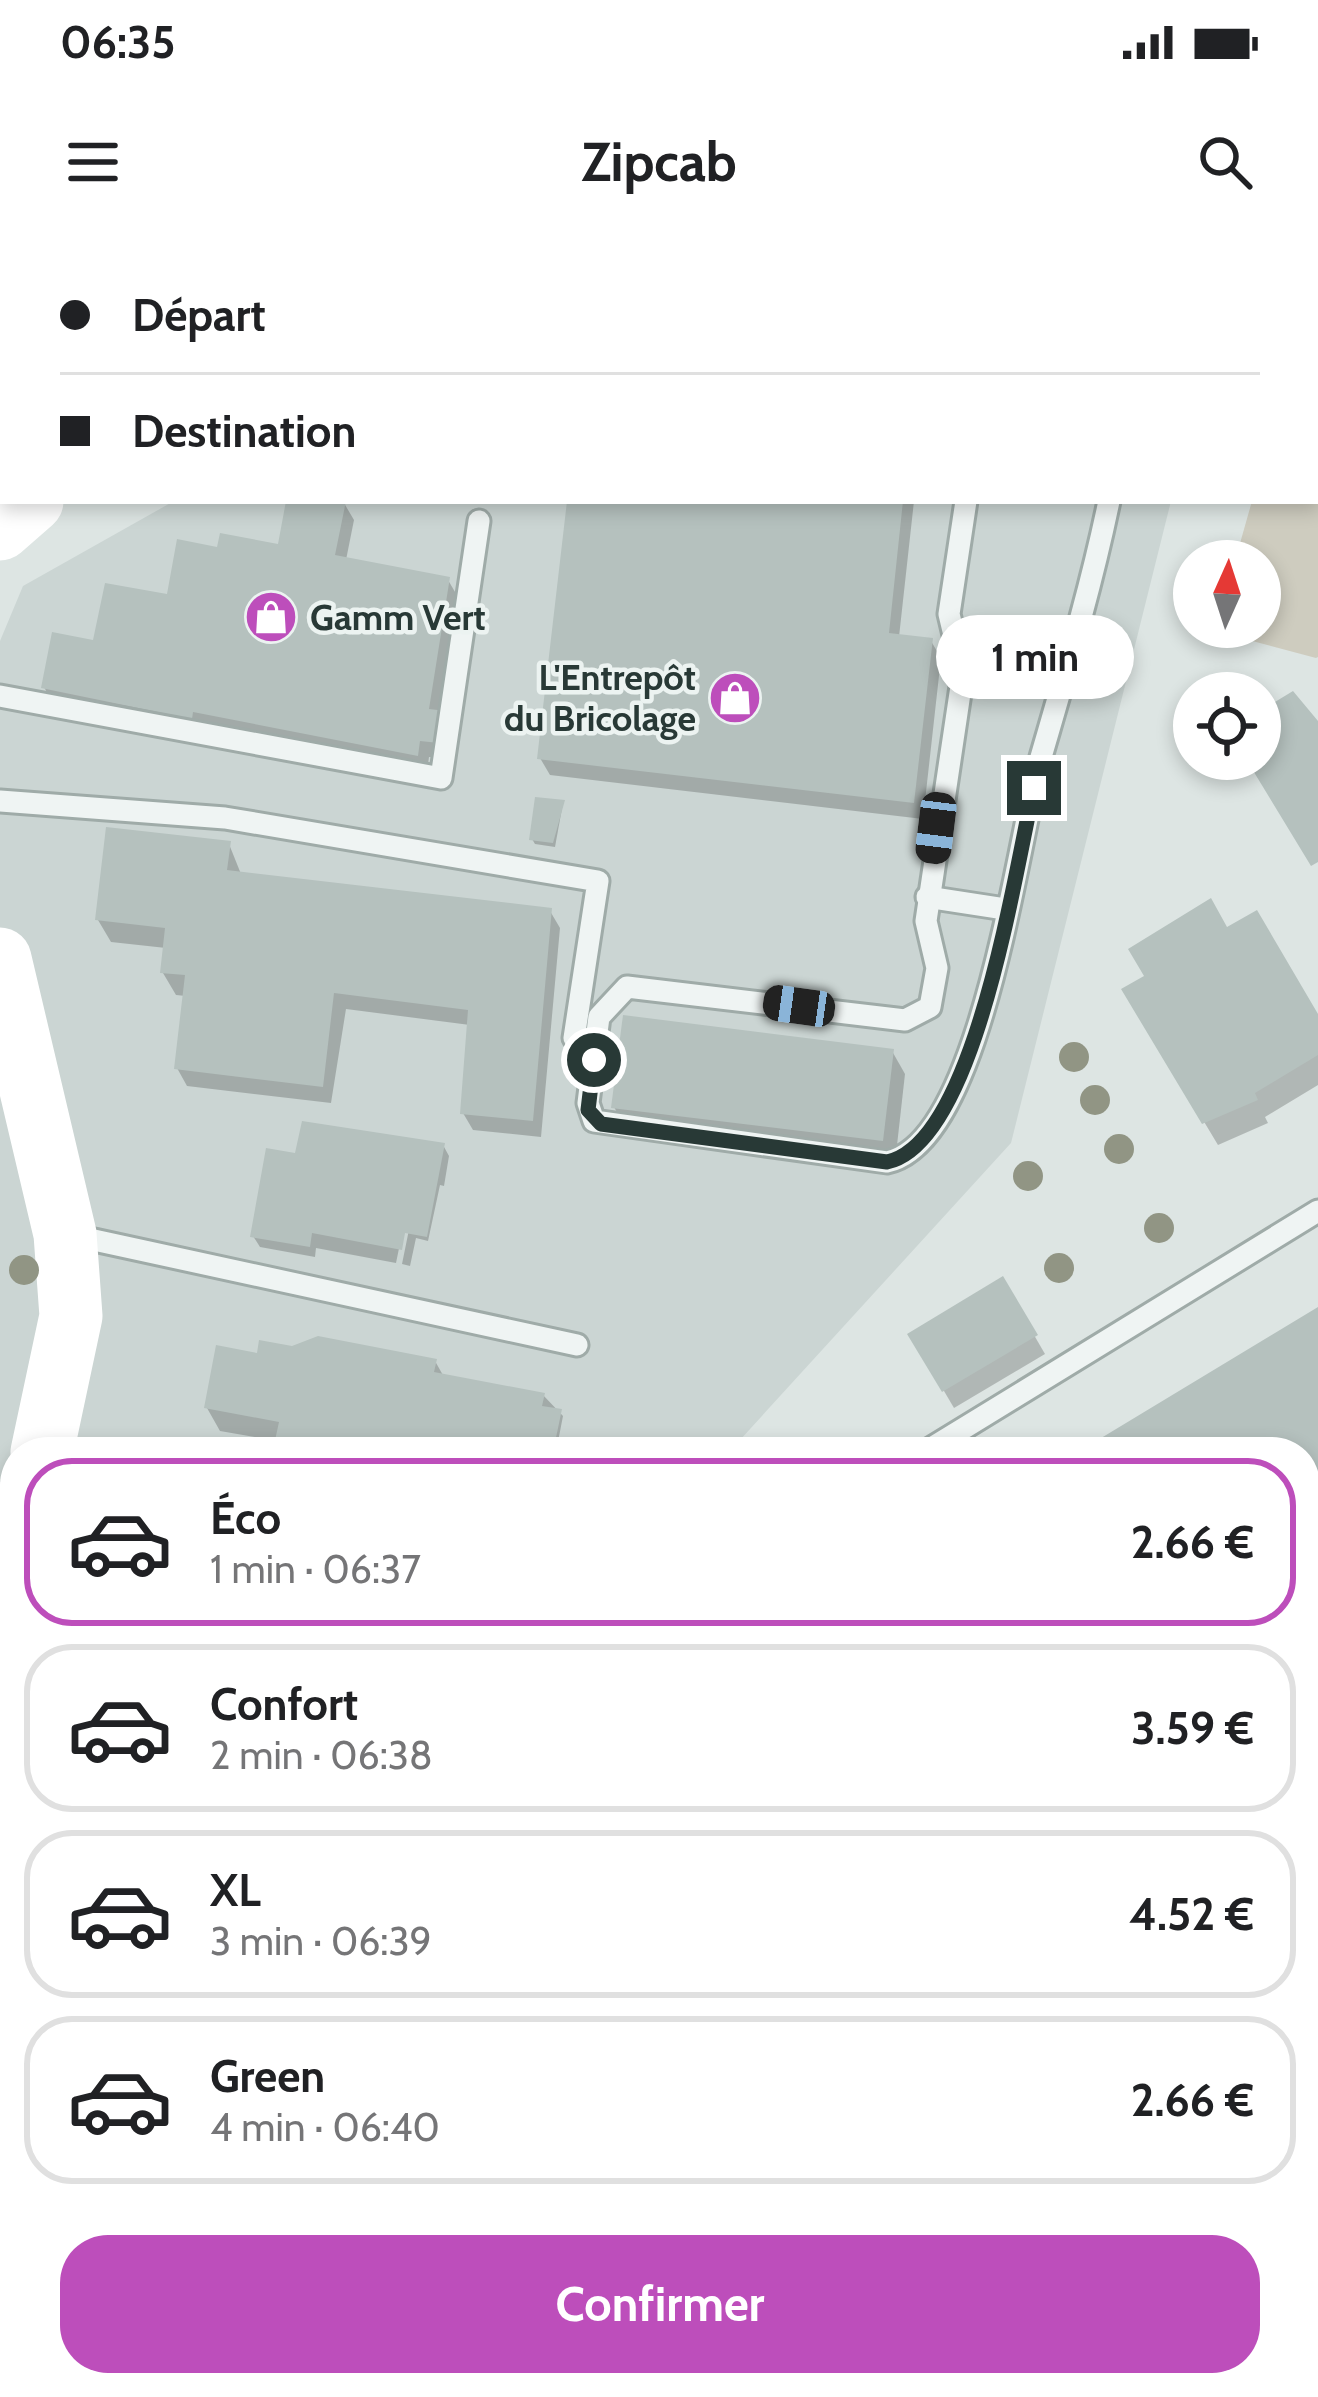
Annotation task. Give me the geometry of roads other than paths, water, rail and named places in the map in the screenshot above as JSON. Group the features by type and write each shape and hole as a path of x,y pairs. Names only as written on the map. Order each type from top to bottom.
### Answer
{"street":[{"path":"0,529 29,504"},
{"path":"0,959 65,1234 71,1316 45,1437"}],"lane":[{"path":"966,504 949,614 962,673 927,897 936,990 918,1018 627,987 599,1017 588,1102 594,1121 887,1162 907,1156 933,1131 966,1063 993,976 1041,757 1075,653 1108,504"},
{"path":"0,696 441,778 479,520"},
{"path":"0,801 225,818 598,880 574,1038"},
{"path":"927,897 1005,909"},
{"path":"950,1437 1318,1211"},
{"path":"65,1234 577,1345"}],"place":[{"name":"Gamm Vert","path":"271,617"},
{"name":"L'Entrepôt du Bricolage","path":"735,698"}]}
